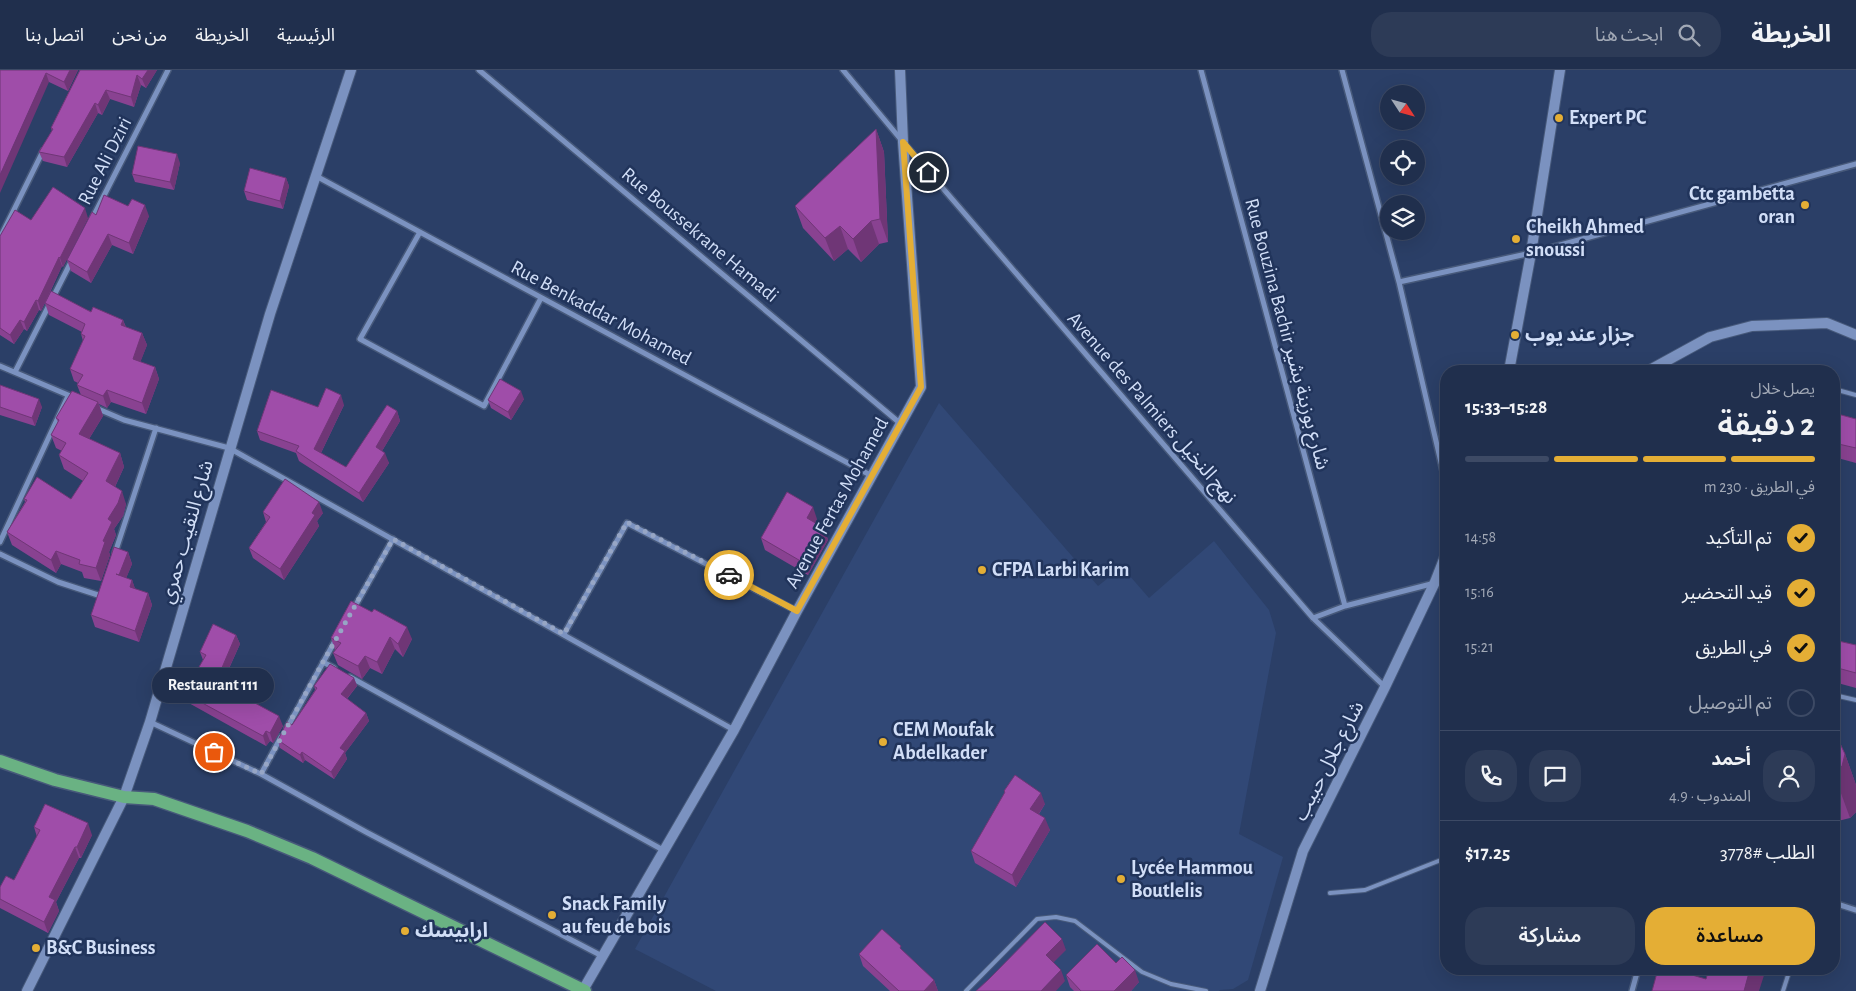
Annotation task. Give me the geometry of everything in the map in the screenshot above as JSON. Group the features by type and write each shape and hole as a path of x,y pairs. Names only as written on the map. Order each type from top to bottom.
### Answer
{"main road":[{"path":"0,761 55,780 124,797 154,799 247,831 312,858 583,991"}],"street":[{"name":"Rue Ali Dziri","path":"92,221 168,70"},
{"name":"شارع النقيب حمري","path":"27,991 124,797 150,722 270,314 351,70"},
{"name":"Rue Boussekrane Hamadi","path":"479,70 901,424"},
{"name":"Avenue des Palmiers نهج النخيل","path":"843,70 1313,618 1385,687"},
{"name":"Avenue Fertas Mohamed","path":"583,991 734,730 797,611 921,387 903,142 900,70"},
{"name":"Rue Bouzina Bachir شارع بوزينة بشير","path":"1201,70 1345,606"},
{"path":"1342,70 1399,282 1440,458"},
{"path":"1510,365 1531,253 1560,70"},
{"path":"0,238 48,141"},
{"path":"1399,282 1531,253 1856,164"},
{"name":"Rue Benkaddar Mohamed","path":"316,175 872,476"},
{"path":"420,232 360,339 484,406 542,298"},
{"path":"15,372 74,257"},
{"path":"1658,365 1710,337 1752,326 1828,323 1856,335"},
{"path":"0,366 84,402"},
{"path":"0,542 68,396"},
{"path":"92,406 124,420 230,448 734,730"},
{"path":"113,559 156,428"},
{"path":"564,634 627,522 797,611"},
{"path":"351,613 393,539"},
{"path":"0,554 58,582 101,596 104,587"},
{"name":"شارع جلال حبيب","path":"1260,991 1303,851 1385,687 1440,571"},
{"path":"1313,618 1345,606 1436,582"},
{"path":"261,774 337,637"},
{"path":"323,662 663,850"},
{"path":"150,722 261,774 366,832 603,956"},
{"path":"1840,905 1856,910"},
{"path":"1632,991 1636,975"}],"lane":[{"path":"1840,391 1856,395"},
{"path":"1840,696 1856,700"},
{"path":"1330,892 1365,890 1440,860"},
{"path":"966,991 1037,920 1056,918 1075,921 1142,972 1171,984 1206,991"},
{"path":"1783,991 1788,975"}],"shaded area":[{"path":"939,403 1098,586 1122,567 1149,598 1214,541 1269,610 1276,633 1239,834 1283,857 1248,980 1233,989 1219,991 716,991 635,949"}],"building":[{"path":"0,70 70,70 64,82 46,73 0,175"},
{"path":"80,70 148,70 142,79 137,75 131,97 106,90 98,105 95,103 64,157 39,152 53,129 51,128"},
{"path":"876,129 880,219 871,221 853,239 840,226 825,238 795,206"},
{"path":"138,146 177,154 170,182 132,174"},
{"path":"250,168 286,178 280,201 244,191"},
{"path":"53,187 85,208 38,301 36,300 24,322 20,320 10,335 0,328 0,236 15,210 31,220"},
{"path":"104,195 128,206 132,199 145,205 129,243 108,234 87,272 67,260 92,212 96,215"},
{"path":"51,291 91,312 93,307 123,320 121,325 142,333 133,359 155,367 142,403 107,390 103,396 77,385 83,375 70,369 85,336 81,334 85,324 45,303"},
{"path":"500,379 521,391 508,412 488,400"},
{"path":"0,385 39,399 32,418 0,407"},
{"path":"326,388 341,395 314,449 346,467 387,405 397,411 376,447 385,453 359,493 296,451 299,446 257,431 271,390 318,407"},
{"path":"72,391 98,402 79,434 120,453 106,481 122,491 118,503 108,519 112,522 103,541 105,542 96,568 79,564 80,560 56,551 51,560 7,532 27,500 24,499 37,477 71,499 88,473 59,455 66,443 51,435 59,420 56,418"},
{"path":"1840,415 1856,419 1856,448 1840,444"},
{"path":"285,479 319,502 312,513 315,515 280,569 249,548 270,517 263,512"},
{"path":"787,492 813,507 807,518 824,528 804,563 761,538"},
{"path":"114,547 128,552 119,575 116,574 132,580 130,587 148,593 135,631 91,615"},
{"path":"351,601 372,612 374,609 407,627 398,644 390,637 377,662 365,656 358,666 333,653 341,643 331,638"},
{"path":"213,624 236,635 221,670 228,674 226,677 244,687 240,695 279,716 270,733 266,731 263,736 184,693 206,655 200,652"},
{"path":"1840,641 1856,645 1856,673 1840,669"},
{"path":"330,664 354,678 341,694 366,713 340,748 345,751 331,772 302,752 300,755 278,740 287,722 292,725 317,688 314,686"},
{"path":"1840,744 1845,754 1840,768"},
{"path":"1015,775 1041,793 1030,809 1045,818 1012,875 971,851 1004,791"},
{"path":"45,804 88,823 49,897 55,900 44,922 0,899 0,887 6,876 14,880 40,830 34,827"},
{"path":"1045,922 1062,939 1046,955 1061,970 1041,991 976,991 989,979"},
{"path":"882,929 934,980 924,991 899,991 859,954"},
{"path":"1097,944 1116,963 1122,957 1135,970 1114,991 1081,991 1066,975"},
{"path":"1656,975 1692,975 1706,979 1707,975 1748,975 1744,991 1652,991"}],"way so far":[{"path":"214,752 261,774 393,539 564,634 627,522 729,575"}],"place":[{"name":"Expert PC","path":"1559,118"},
{"name":"Ctc gambetta oran","path":"1805,205"},
{"name":"Cheikh Ahmed snoussi","path":"1516,239"},
{"name":"جزار عند يوب","path":"1515,335"},
{"name":"CFPA Larbi Karim","path":"982,570"},
{"name":"CEM Moufak Abdelkader","path":"883,742"},
{"name":"111 Restaurant","path":"214,752"},
{"name":"Lycée Hammou Boutlelis","path":"1121,879"},
{"name":"Snack Family au feu de bois","path":"552,915"},
{"name":"ارابيسك","path":"405,931"},
{"name":"B&C Business","path":"36,948"}],"route":[{"path":"729,575 797,611 921,387 903,142 928,172"}]}
